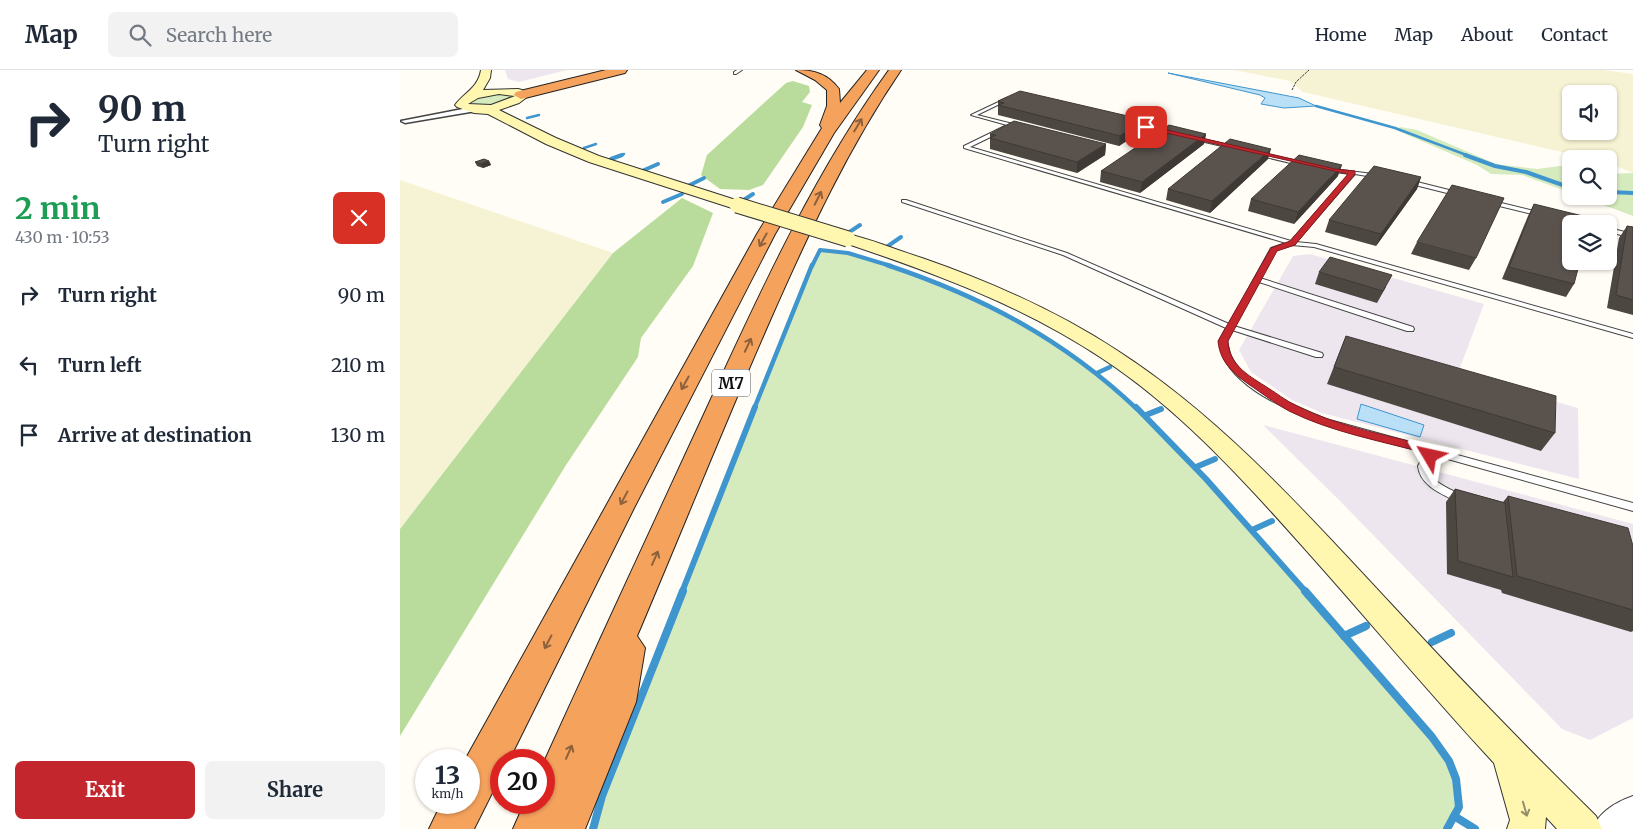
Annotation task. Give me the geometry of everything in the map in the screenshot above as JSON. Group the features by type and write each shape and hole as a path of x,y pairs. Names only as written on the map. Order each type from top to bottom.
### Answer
{"highway":[{"path":"510,95 601,70"},
{"path":"510,95 621,70"},
{"path":"802,70 819,77 832,89 834,106 822,138"},
{"name":"M7","path":"480,774 646,454 772,222 822,138 873,70"},
{"name":"M7","path":"535,829 742,357 793,247 834,167 869,107 895,70"},
{"path":"563,829 617,702 635,603"},
{"path":"451,829 459,814"}],"main road":[{"path":"523,127 510,112 510,95 486,74 472,96 461,104 464,108 492,111 523,127 594,159 848,239 978,284 1031,308 1072,331 1120,362 1171,401 1217,440 1290,513 1509,756 1583,829"},
{"path":"472,96 510,95"},
{"path":"478,109 510,95"},
{"path":"1509,756 1528,820 1526,829"}],"street":[{"path":"403,122 461,104"},
{"path":"403,122 478,109"},
{"path":"1608,829 1633,812"}],"lane":[{"path":"1014,96 973,115 1011,125 966,147 1292,243 1314,245 1633,336"},
{"path":"1127,123 1175,134"},
{"path":"1184,136 1241,149"},
{"path":"1250,151 1307,165"},
{"path":"1316,167 1387,177"},
{"path":"1353,173 1292,243 1274,249 1232,328 1223,341 1224,352 1230,364 1268,394 1292,408 1323,421 1633,507"},
{"path":"1407,182 1465,196"},
{"path":"1484,200 1542,214"},
{"path":"904,201 1065,254 1232,328 1319,356"},
{"path":"1617,232 1633,236"},
{"path":"1257,280 1410,329"},
{"path":"1436,452 1424,460 1421,467 1423,473 1442,490 1470,501"}],"path":[{"path":"1292,90 1296,82 1309,70"}],"shaded area":[{"path":"505,70 567,70 519,82 508,79"},
{"path":"1234,70 1603,70 1633,74 1633,173 1617,166 1617,150 1562,150 1562,152 1303,92 1290,81"},
{"path":"400,180 613,253 400,529"},
{"path":"1310,254 1484,304 1458,373 1578,408 1579,479 1322,413 1292,400 1251,372 1239,350 1293,256"},
{"path":"1263,425 1633,524 1633,718 1590,740 1562,729 1340,501"}],"green space":[{"path":"793,81 809,86 810,92 802,102 812,105 803,127 763,185 749,190 720,189 701,175 707,155 786,83"},
{"path":"493,94 515,96 490,106 470,103 474,99"},
{"path":"1400,127 1417,130 1496,164 1537,169 1562,166 1562,190 1522,175 1491,174 1477,165 1396,130"},
{"path":"1633,173 1633,216 1604,205 1617,205 1617,174"},
{"path":"682,198 713,213 693,266 641,338 638,357 566,465 400,736 400,529 613,253"},
{"path":"820,250 848,253 879,262 936,283 998,311 1029,326 1058,344 1126,398 1167,437 1226,500 1432,737 1449,761 1456,779 1459,807 1447,829 593,829 602,796 654,670 774,356 807,275"}],"water":[{"path":"1168,73 1299,98 1316,106 1284,108 1261,104 1265,98 1260,95"},
{"path":"1361,404 1424,425 1420,437 1357,419"}],"building":[{"path":"1020,91 1145,120 1120,136 998,105 1004,103 998,101"},
{"path":"1014,121 1106,144 1077,162 990,138 996,135 990,134"},
{"path":"1169,125 1206,134 1142,182 1101,171"},
{"path":"1230,139 1271,149 1212,201 1168,189"},
{"path":"1299,155 1342,165 1298,212 1251,199"},
{"path":"484,159 489,161 481,164 475,162"},
{"path":"1374,166 1421,177 1381,234 1329,220"},
{"path":"1452,185 1504,198 1476,258 1417,242"},
{"path":"1534,204 1579,215 1562,215 1562,270 1578,270 1574,284 1509,267"},
{"path":"1627,226 1633,227 1633,300 1616,295"},
{"path":"1330,257 1392,275 1383,291 1319,272"},
{"path":"1346,336 1556,396 1555,433 1334,367"},
{"path":"1455,489 1505,503 1513,577 1458,561"},
{"path":"1508,496 1628,528 1633,546 1633,610 1517,576"}],"waterway":[{"path":"1316,106 1395,128 1469,156"},
{"path":"527,118 539,115"},
{"path":"584,148 596,144"},
{"path":"619,156 624,154"},
{"path":"611,159 622,155"},
{"path":"1465,155 1495,166 1526,172 1562,185"},
{"path":"642,171 658,164"},
{"path":"688,186 704,178"},
{"path":"1617,192 1633,193"},
{"path":"663,202 682,194"},
{"path":"742,201 753,194"},
{"path":"848,233 860,225"},
{"path":"888,246 901,237"},
{"path":"812,266 820,250 848,253 891,266"},
{"path":"754,409 812,265"},
{"path":"887,265 956,291 1020,323 1080,361 1137,409"},
{"path":"1097,373 1110,367"},
{"path":"682,592 755,407"},
{"path":"1136,407 1206,479 1306,592"},
{"path":"1146,415 1161,409"},
{"path":"1196,467 1215,459"},
{"path":"1252,530 1272,521"},
{"path":"593,829 602,796 683,591"},
{"path":"1305,591 1344,636"},
{"path":"1344,636 1366,626"},
{"path":"1432,642 1451,633"},
{"path":"1344,636 1432,737 1449,761 1456,779 1459,807 1454,816"},
{"path":"1447,829 1454,816"},
{"path":"1454,816 1475,829"}],"route":[{"path":"1146,127 1335,171 1353,173 1292,243 1274,249 1232,328 1223,341 1224,352 1230,364 1243,376 1292,408 1323,421 1436,452 1430,456"}]}
